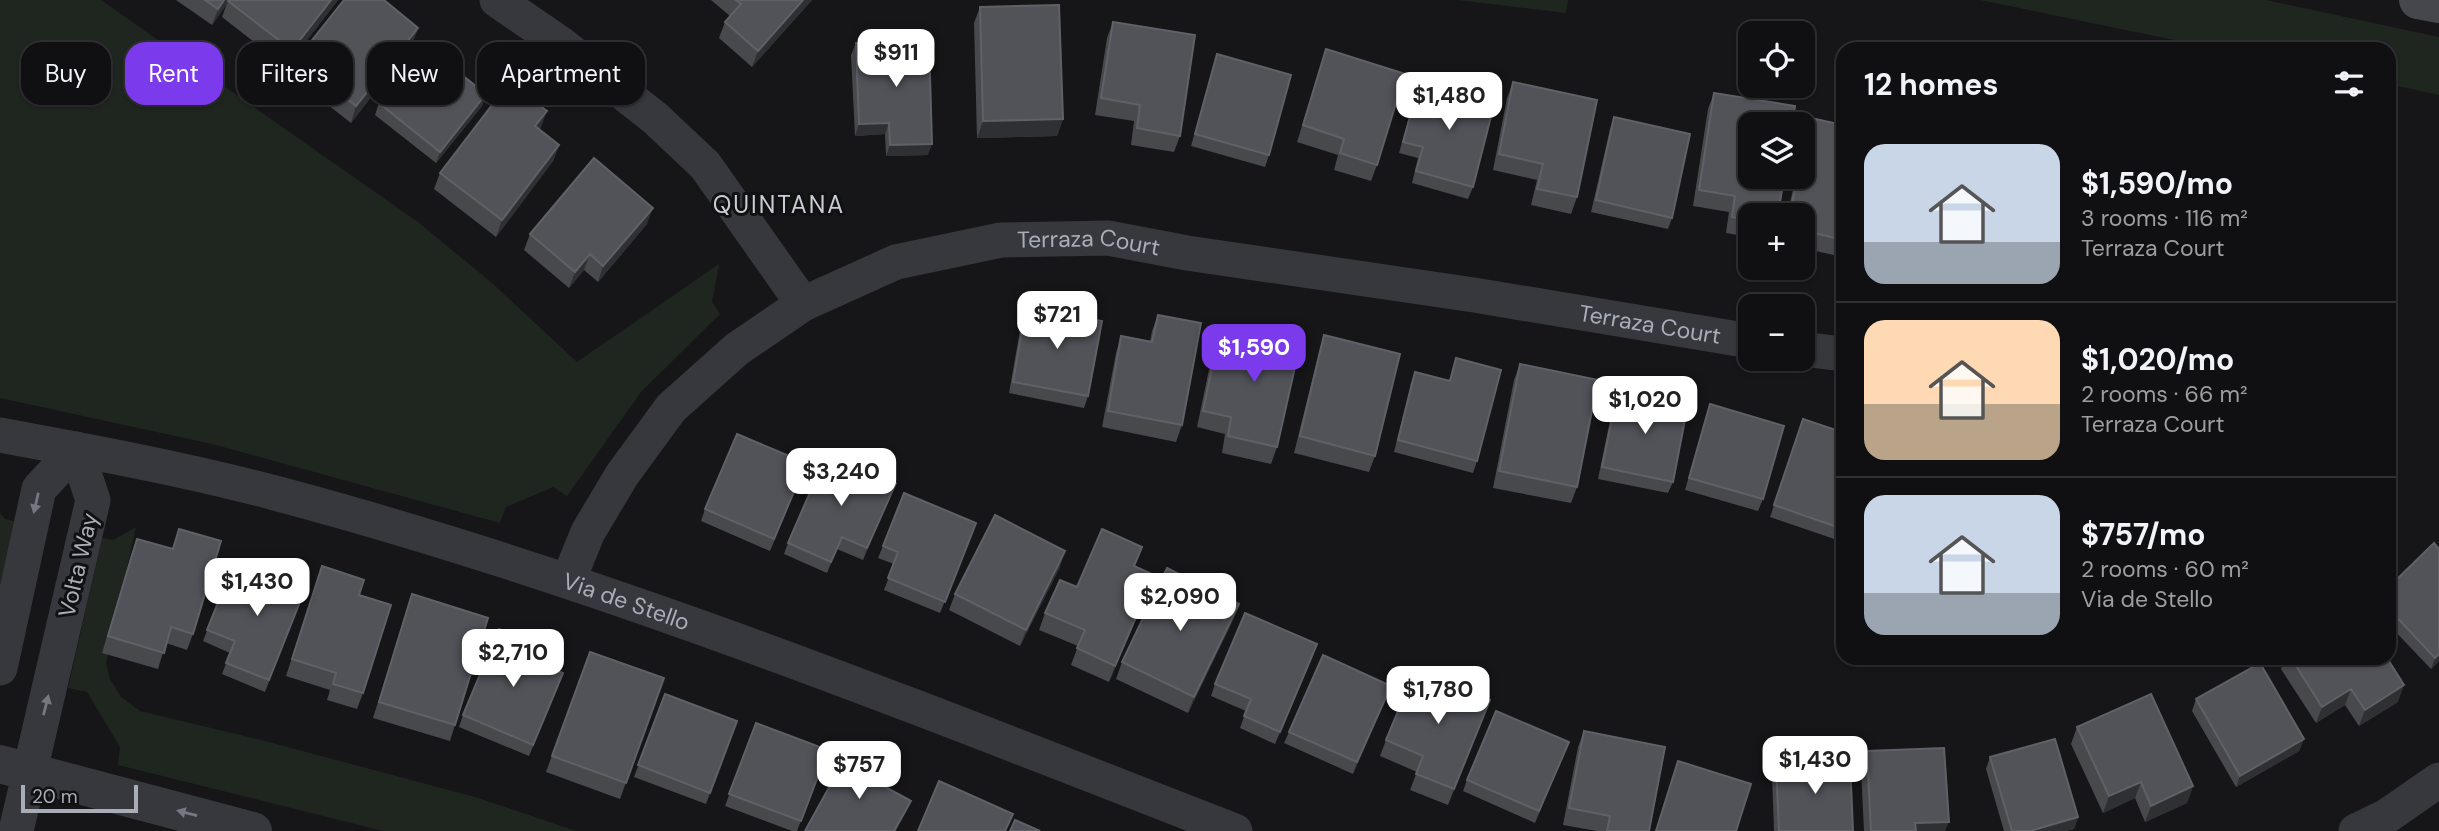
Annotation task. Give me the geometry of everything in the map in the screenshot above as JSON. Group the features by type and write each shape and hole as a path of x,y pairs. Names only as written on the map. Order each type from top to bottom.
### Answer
{"main road":[{"path":"2418,0 2439,4"}],"street":[{"path":"496,0 561,44 655,118 705,165 803,304"},
{"name":"Terraza Court","path":"568,581 588,532 622,475 671,408 737,349 803,304 896,262 1001,240 1108,238 1187,253 1474,295 1738,339"},
{"path":"1815,351 1836,353"},
{"name":"Via de Stello","path":"0,435 273,492 626,599 947,719 1235,831"},
{"path":"0,668 39,489 76,449"},
{"name":"Volta Way","path":"16,831 15,768 93,500 76,449"},
{"path":"15,768 253,831"},
{"path":"2356,831 2387,816 2439,780"}],"shaded area":[{"path":"0,0 101,0 161,42 125,42 125,105 223,105 223,85 237,95 237,105 251,105 418,222 492,283 577,362 719,264 712,302 720,314 641,392 567,496 553,487 506,507 500,523 212,444 0,398"},
{"path":"1457,0 1568,0 1566,13"},
{"path":"1980,0 2266,0 2439,37 2439,95 2396,86 2396,42 2184,42"},
{"path":"0,513 5,519 18,522 0,600"},
{"path":"136,527 106,663 110,679 121,697 140,711 475,797 576,831 383,831 118,765 120,747 87,692 68,688 102,538 113,540"}],"building":[{"path":"205,0 224,0 218,9"},
{"path":"331,0 298,42 282,42 228,1"},
{"path":"344,0 384,0 418,28 407,42 367,42 367,92 356,106 353,104 353,42 311,42"},
{"path":"736,0 803,0 758,51 725,22 741,4"},
{"path":"1059,5 1063,119 983,121 980,7"},
{"path":"1113,22 1195,35 1180,136 1137,128 1140,105 1101,98"},
{"path":"929,41 932,144 890,145 889,123 859,124 856,43"},
{"path":"1326,49 1405,74 1377,165 1340,153 1344,139 1303,125"},
{"path":"1217,54 1291,75 1269,155 1195,134"},
{"path":"463,76 477,87 477,105 440,152 381,105 463,105"},
{"path":"1420,80 1495,101 1473,187 1416,171 1423,147 1403,142"},
{"path":"1513,82 1597,100 1577,197 1537,189 1543,164 1499,154"},
{"path":"1714,93 1795,106 1794,112 1738,112 1738,189 1782,189 1780,203 1738,203 1738,218 1732,217 1735,196 1699,190"},
{"path":"492,105 539,105 547,111 535,126 559,145 502,220 440,173"},
{"path":"1614,117 1690,134 1672,218 1596,200"},
{"path":"1815,119 1836,123 1836,238 1815,233 1815,203 1792,203 1795,189 1815,189"},
{"path":"594,158 653,208 603,266 590,254 575,272 530,234"},
{"path":"1026,307 1102,321 1088,396 1013,382"},
{"path":"1158,315 1201,323 1182,425 1108,411 1121,336 1152,342"},
{"path":"1259,326 1302,336 1277,447 1228,436 1231,417 1203,411 1218,338 1255,347"},
{"path":"1324,335 1400,354 1375,456 1300,436"},
{"path":"1456,358 1501,370 1477,461 1398,440 1415,372 1450,381"},
{"path":"1520,364 1598,380 1577,487 1499,471"},
{"path":"1618,389 1688,404 1673,482 1602,467"},
{"path":"1710,404 1784,426 1763,499 1689,478"},
{"path":"1803,419 1836,430 1836,527 1774,505"},
{"path":"737,434 806,463 774,539 705,509"},
{"path":"827,453 896,483 867,548 842,537 831,562 788,543"},
{"path":"904,493 976,523 945,602 888,578 898,552 883,546"},
{"path":"995,515 1065,551 1026,630 955,594"},
{"path":"179,529 221,541 193,634 171,627 164,653 108,636 137,539 173,549"},
{"path":"1102,529 1142,547 1134,566 1154,575 1115,666 1077,648 1085,630 1045,613 1060,580 1077,587"},
{"path":"2434,543 2439,549 2439,654 2435,658 2396,616 2396,580"},
{"path":"251,561 307,584 269,680 226,663 235,641 207,630 227,580 240,586"},
{"path":"322,566 364,580 359,595 391,605 363,693 333,684 336,673 292,659"},
{"path":"1167,568 1239,604 1194,697 1122,662"},
{"path":"412,594 488,618 455,725 379,702"},
{"path":"1245,613 1317,644 1280,732 1244,716 1251,699 1215,684"},
{"path":"499,629 537,645 531,660 563,673 533,745 463,715"},
{"path":"590,652 664,678 626,783 552,756"},
{"path":"1323,655 1391,686 1357,762 1289,732"},
{"path":"2256,665 2261,665 2304,739 2240,776 2196,699"},
{"path":"2295,665 2391,665 2404,685 2365,710 2351,689 2322,707"},
{"path":"1416,668 1490,700 1454,789 1416,774 1423,756 1386,740"},
{"path":"665,694 737,721 710,793 638,765"},
{"path":"2151,694 2193,786 2151,806 2141,782 2109,796 2077,727"},
{"path":"1496,711 1569,742 1539,811 1467,780"},
{"path":"756,723 828,750 801,821 729,794"},
{"path":"1584,731 1665,747 1649,831 1607,831 1610,816 1569,808"},
{"path":"2055,739 2078,817 2030,831 2012,831 1990,757"},
{"path":"1944,748 1949,822 1915,823 1916,831 1871,831 1867,751"},
{"path":"849,751 885,770 878,783 911,801 894,831 805,831"},
{"path":"1850,760 1853,831 1779,831 1776,764"},
{"path":"1678,761 1751,784 1736,831 1656,831"},
{"path":"939,781 1013,814 1005,831 918,831"},
{"path":"1015,820 1040,831 1010,831"}],"district":[{"name":"QUINTANA","path":"779,205"}]}
